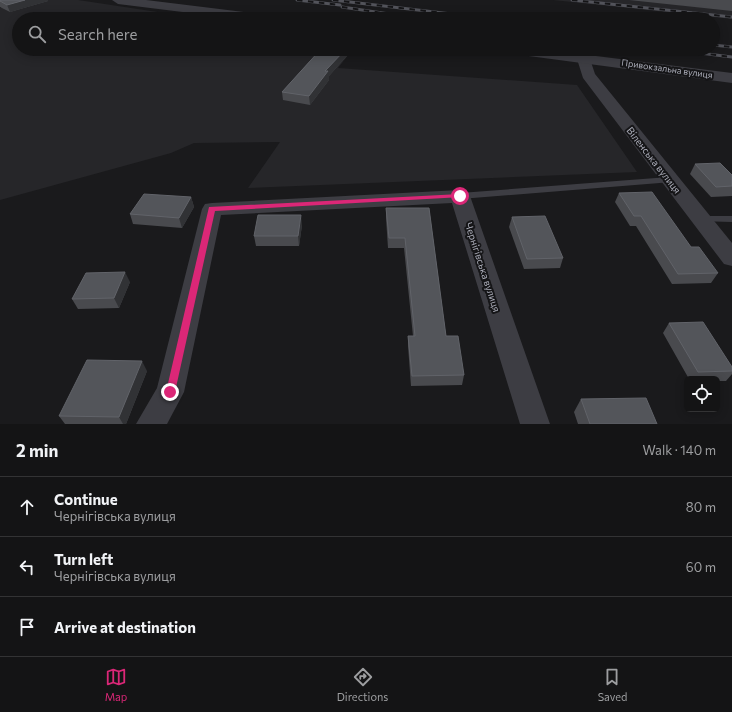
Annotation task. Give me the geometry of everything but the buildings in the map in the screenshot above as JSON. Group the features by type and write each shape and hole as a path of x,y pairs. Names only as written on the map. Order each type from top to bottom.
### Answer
{"street":[{"path":"118,0 213,12"},
{"name":"Привокзальна вулиця","path":"561,56 732,78"},
{"name":"Віленська вулиця","path":"584,59 588,75 669,180 732,258"},
{"path":"151,424 170,392 212,209 460,196"},
{"name":"Чернігівська вулиця","path":"460,196 535,424"}],"lane":[{"path":"460,196 669,180"},
{"path":"701,219 732,218"}],"shaded area":[{"path":"23,0 78,0 158,12 12,12 12,56 347,56 338,68 577,85 637,172 248,188 280,142 194,143 171,153 0,200 0,8"},
{"path":"553,0 732,0 732,19 720,18 720,12 666,12"}],"railway":[{"path":"297,0 340,5"},
{"path":"333,0 435,12"},
{"path":"572,0 685,12"},
{"path":"342,7 376,12"},
{"path":"720,16 732,17"},
{"path":"720,46 732,47"},
{"path":"720,56 732,57"}],"route":[{"path":"170,392 212,209 460,196"}]}
